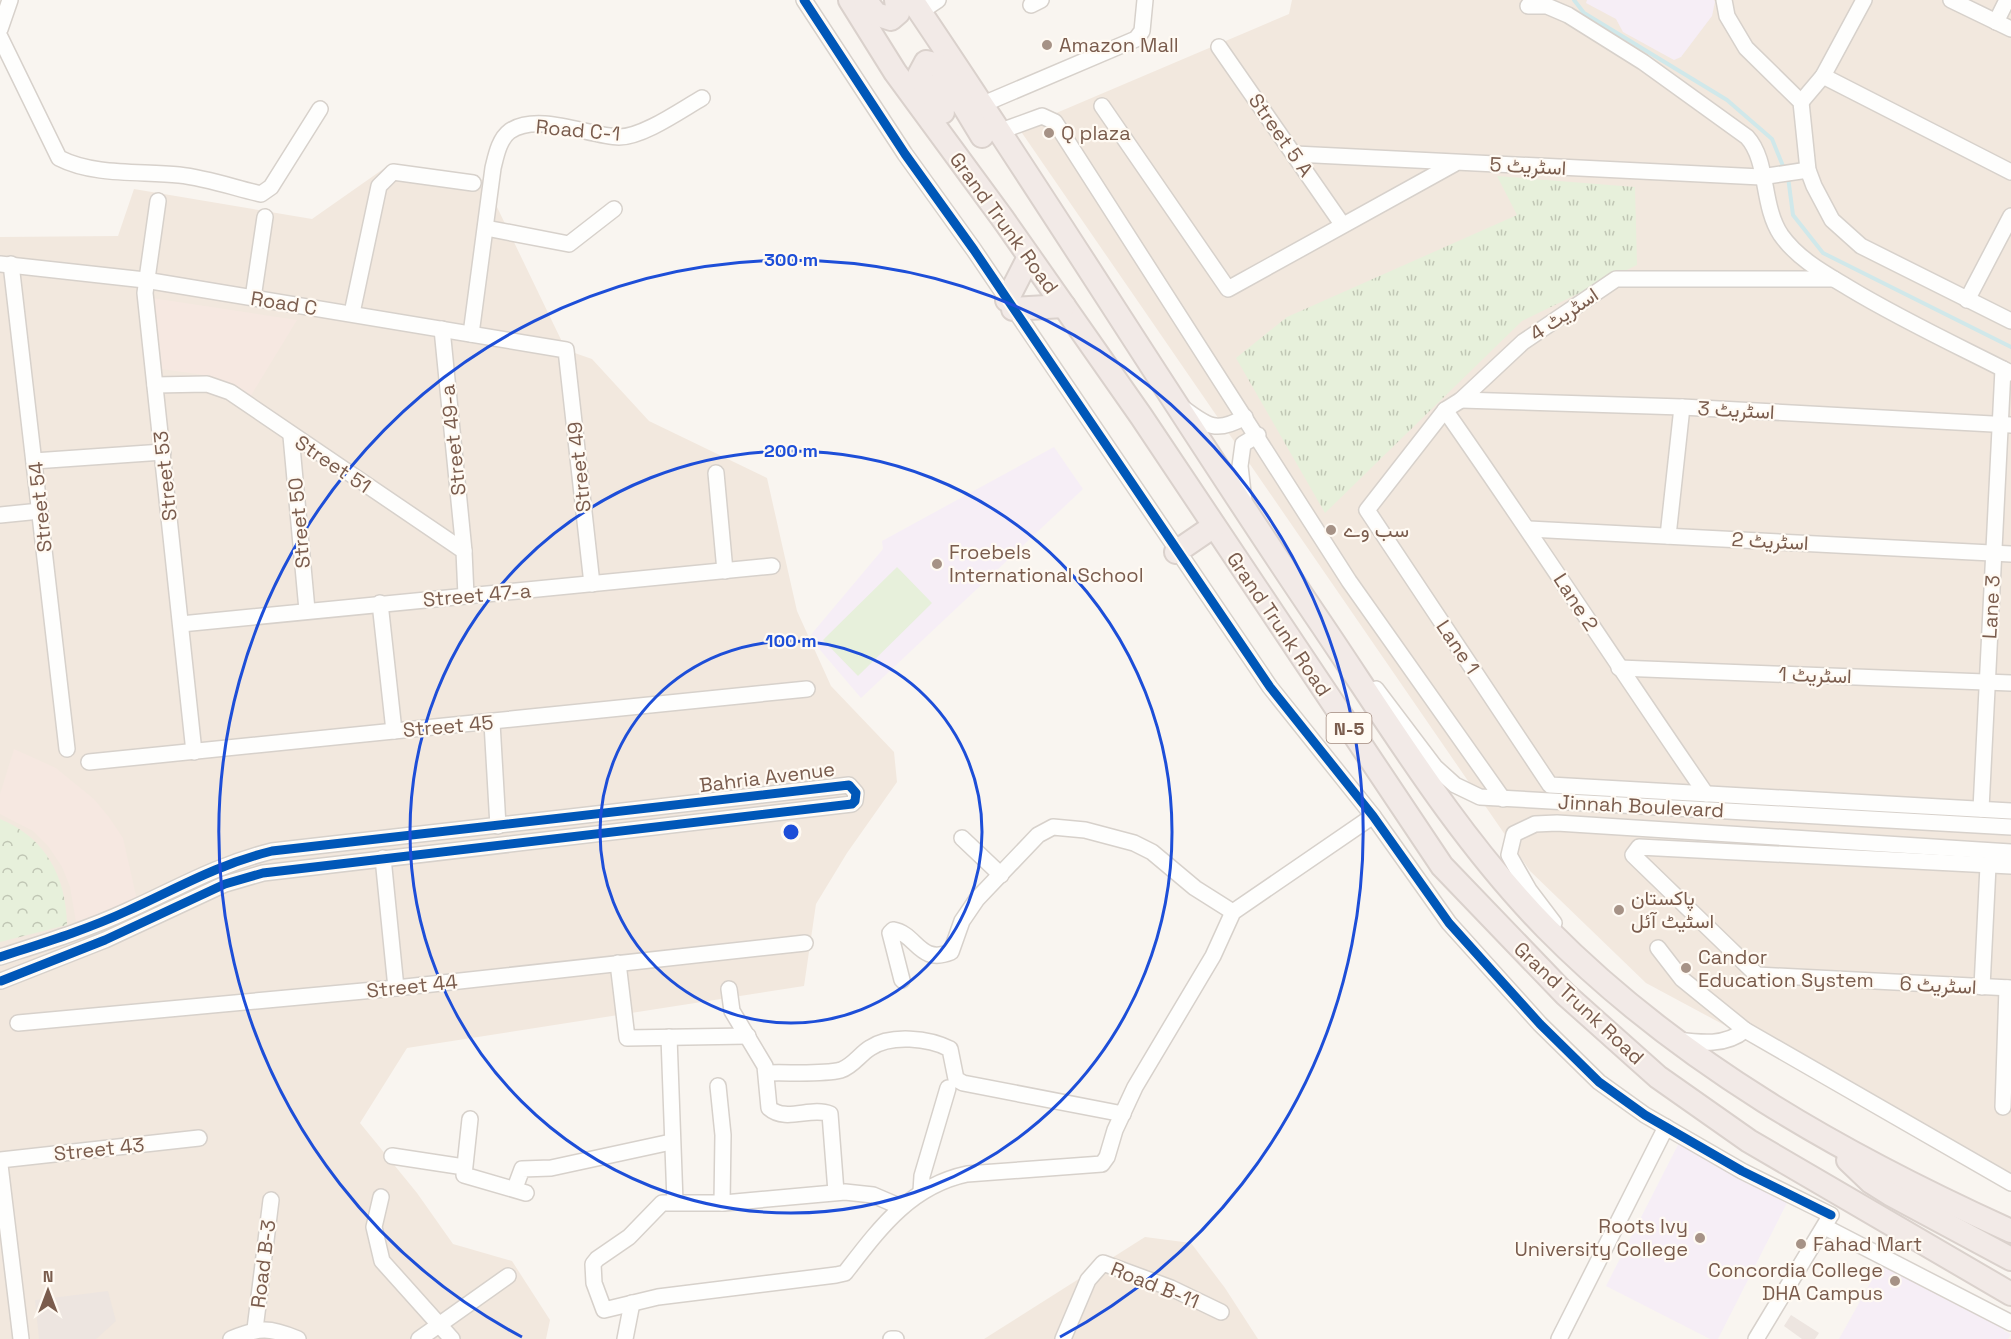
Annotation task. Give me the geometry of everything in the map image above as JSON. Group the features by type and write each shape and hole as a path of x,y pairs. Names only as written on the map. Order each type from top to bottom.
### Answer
{"highway":[{"name":"Grand Trunk Road","path":"850,0 895,72 1064,306 1442,866 1565,994 1658,1077 1749,1141 1835,1209 2011,1294"},
{"path":"865,0 876,14 891,19 898,13 896,0"},
{"name":"Grand Trunk Road","path":"923,4 998,132 1247,514 1460,830 1546,927 1598,976 1674,1040 1757,1098 1822,1136 1941,1199 2011,1231"},
{"path":"1003,219 999,198 990,182 923,84 919,75 926,62 939,66 965,110 1028,199 1051,213"},
{"path":"1029,256 1010,305 1064,306"},
{"path":"1176,552 1214,526"},
{"path":"1822,1136 1881,1188 2011,1259"},
{"path":"1835,1209 1906,1226 1998,1273 2011,1275"}],"street":[{"path":"0,28 10,0"},
{"path":"804,0 899,144 1270,687 1373,816 1449,923 1540,1024 1599,1082 1666,1127 1742,1171 1835,1209 2011,1323"},
{"path":"981,105 1136,39 1142,31 1145,0"},
{"path":"1724,0 1727,16 1746,48 1801,102"},
{"path":"1951,0 2011,29"},
{"path":"1996,22 2007,0"},
{"path":"1862,1 1823,76 1801,102 1804,171 1828,213 1842,232 1861,246 2011,321"},
{"path":"1528,6 1547,6 1568,15 1643,62 1735,127 1757,148 1768,177 1780,233 1803,259 1905,322 2007,371"},
{"path":"0,37 59,158 69,163 122,172 182,175 261,194 271,187 320,109"},
{"name":"Street 5 A","path":"1219,47 1342,224"},
{"path":"1823,76 2011,172"},
{"name":"Road C-1","path":"471,334 493,168 499,146 510,131 530,124 560,126 620,137 637,134 702,98"},
{"path":"1102,106 1228,289 1456,163"},
{"path":"998,132 1036,117 1042,116 1055,122 1258,435 1349,581 1503,799"},
{"name":"اسٹریٹ 5","path":"1295,154 1768,177 1804,171"},
{"path":"352,313 379,186 393,172 473,183"},
{"name":"Street 53","path":"158,201 145,280 194,752"},
{"path":"486,228 569,244 614,209"},
{"path":"1967,300 2011,216"},
{"path":"253,298 265,217"},
{"name":"Road C","path":"6,264 145,280 566,350"},
{"name":"Street 54","path":"6,264 34,461 67,749"},
{"name":"اسٹریٹ 4","path":"1366,510 1445,410 1461,400 1523,342 1617,279 1834,279"},
{"name":"Street 49-a","path":"442,329 464,550"},
{"name":"Street 49","path":"566,350 592,584"},
{"name":"Lane 3","path":"1981,809 1994,553 2006,425 2007,371"},
{"name":"Street 51","path":"155,385 207,384 230,392 291,436 464,550"},
{"name":"اسٹریٹ 3","path":"1461,400 1682,407 2006,425"},
{"path":"1174,401 1212,426 1226,428 1245,417"},
{"path":"1668,536 1682,407"},
{"name":"Lane 2","path":"1445,410 1529,529 1619,668 1706,794"},
{"path":"1247,514 1240,466 1243,444 1258,435"},
{"name":"Street 50","path":"291,436 307,610"},
{"path":"34,461 163,452"},
{"path":"716,473 725,571"},
{"name":"Lane 1","path":"1366,510 1550,784 1706,794"},
{"path":"0,515 40,511"},
{"name":"اسٹریٹ 2","path":"1529,529 2011,554"},
{"path":"464,550 466,596"},
{"name":"Street 47-a","path":"181,624 772,566"},
{"path":"380,603 394,731"},
{"name":"Jinnah Boulevard","path":"1337,647 1377,691 1436,767 1455,785 1480,797 1621,804 1893,812 2011,827"},
{"name":"اسٹریٹ 1","path":"1619,668 2011,682"},
{"name":"Street 45","path":"89,762 492,723 807,689"},
{"path":"492,723 498,826"},
{"name":"Bahria Avenue","path":"0,957 83,929 232,860 272,850 849,785 856,793 852,804 263,873 225,884 105,940 0,980"},
{"path":"1706,794 1893,812 1981,809 2011,811"},
{"path":"1621,804 1633,827"},
{"path":"901,1207 866,1193 836,1192 722,1203 662,1203 629,1237 593,1264 594,1283 604,1310 658,1297 819,1279 845,1272 886,1221 901,1207 921,1191 947,1178 967,1174 1095,1167 1107,1157 1123,1114 1148,1061 1214,956 1233,912 1373,816"},
{"name":"Jinnah Boulevard","path":"1598,976 1529,890 1509,855 1510,843 1514,834 1535,824 1633,827 2011,852"},
{"path":"902,980 890,933 893,930 900,931 927,954 944,955 951,952 966,915 1038,835 1053,827 1085,830 1118,837 1152,852 1195,888 1233,912"},
{"path":"962,838 1000,875"},
{"path":"1893,844 1893,860 2011,866"},
{"name":"اسٹریٹ 6","path":"1893,860 1639,847 1634,855 1757,975 2009,988"},
{"path":"383,858 396,988"},
{"path":"1982,987 1988,866"},
{"name":"Street 44","path":"18,1023 396,988 805,942"},
{"path":"1658,948 1682,979 1745,1030 2011,1183"},
{"path":"618,963 627,1038 748,1036"},
{"path":"2003,1107 2009,988"},
{"path":"729,989 732,1011 767,1073 769,1108 778,1115 820,1112 830,1114 836,1192"},
{"path":"1674,1040 1716,1042 1731,1040 1745,1030"},
{"path":"669,1037 671,1142 675,1202"},
{"path":"767,1073 841,1070 867,1049 887,1040 933,1042 950,1049 956,1078 963,1083 1123,1114"},
{"path":"718,1086 723,1135 722,1203"},
{"path":"921,1191 922,1176 948,1089"},
{"path":"470,1119 464,1175 468,1178 521,1190 522,1169 551,1168 671,1142"},
{"path":"1559,1339 1666,1127"},
{"name":"Street 43","path":"0,1160 198,1138"},
{"path":"392,1156 464,1167"},
{"path":"0,1165 21,1339"},
{"path":"381,1197 374,1227 382,1261 452,1339"},
{"name":"Road B-3","path":"255,1329 271,1200"},
{"path":"1756,1339 1835,1209"},
{"name":"Road B-11","path":"1063,1339 1088,1280 1103,1263 1171,1288 1221,1312"},
{"path":"419,1339 508,1276"},
{"path":"625,1339 632,1303"},
{"path":"231,1339 255,1329 285,1334 298,1339"},
{"path":"891,1339 896,1339"}],"shaded area":[{"path":"1292,0 2011,0 2011,1179 1646,983 1530,871 1022,133 1021,128 1289,14"},
{"path":"1587,0 1714,0 1715,2 1712,16 1681,57 1674,60 1623,32 1616,19 1586,3"},
{"path":"389,165 484,180 566,350 592,359 649,421 767,478 797,611 831,686 894,752 897,782 847,853 816,904 804,986 407,1048 360,1123 417,1193 453,1244 512,1261 550,1320 546,1339 0,1339 0,237 118,236 134,189 312,219"},
{"path":"152,298 297,320 250,397 204,375 161,369"},
{"name":"Froebels International School","path":"1054,447 1083,489 861,698 809,637 883,549 882,541"},
{"path":"14,749 56,768 94,799 109,817 123,838 137,900 76,922 70,887 62,867 48,846 33,831 0,814 0,794"},
{"name":"Roots Ivy University College","path":"1684,1133 1794,1189 1718,1339 1710,1339 1606,1286"},
{"path":"1145,1237 1191,1243 1225,1288 1258,1339 984,1339"},
{"name":"Concordia College DHA Campus","path":"1882,1262 2006,1324 2004,1331 2011,1334 2008,1339 1839,1339"},
{"path":"108,1291 116,1321 96,1339 39,1339 35,1300"},
{"path":"1791,1315 1819,1333 1815,1339 1802,1339 1784,1326"}],"green space":[{"path":"1497,176 1635,187 1637,265 1522,321 1325,513 1236,358 1287,317 1517,215"},
{"path":"897,567 932,603 858,676 823,640"},
{"path":"0,819 30,837 50,861 63,891 67,925 0,942"}],"waterway":[{"path":"1574,0 1584,13 1727,100 1772,139 1785,171"},
{"path":"1788,177 1793,215 1823,253 2011,347"}],"cycle path":[{"path":"804,0 905,154 974,250 1270,687 1373,816 1449,923 1540,1024 1599,1082 1645,1115 1742,1171 1831,1215"},
{"path":"0,957 96,924 215,870 272,851 849,785 856,793 852,804 263,873 225,884 105,940 1,981"}],"place":[{"name":"Amazon Mall","path":"1047,45"},
{"name":"Q plaza","path":"1049,133"},
{"name":"سب وے","path":"1331,530"},
{"name":"Froebels International School","path":"937,564"},
{"name":"پاکستان اسٹیٹ آئل","path":"1619,910"},
{"name":"Candor Education System","path":"1686,968"},
{"name":"Roots Ivy University College","path":"1700,1238"},
{"name":"Fahad Mart","path":"1801,1244"},
{"name":"Concordia College DHA Campus","path":"1895,1281"}]}
